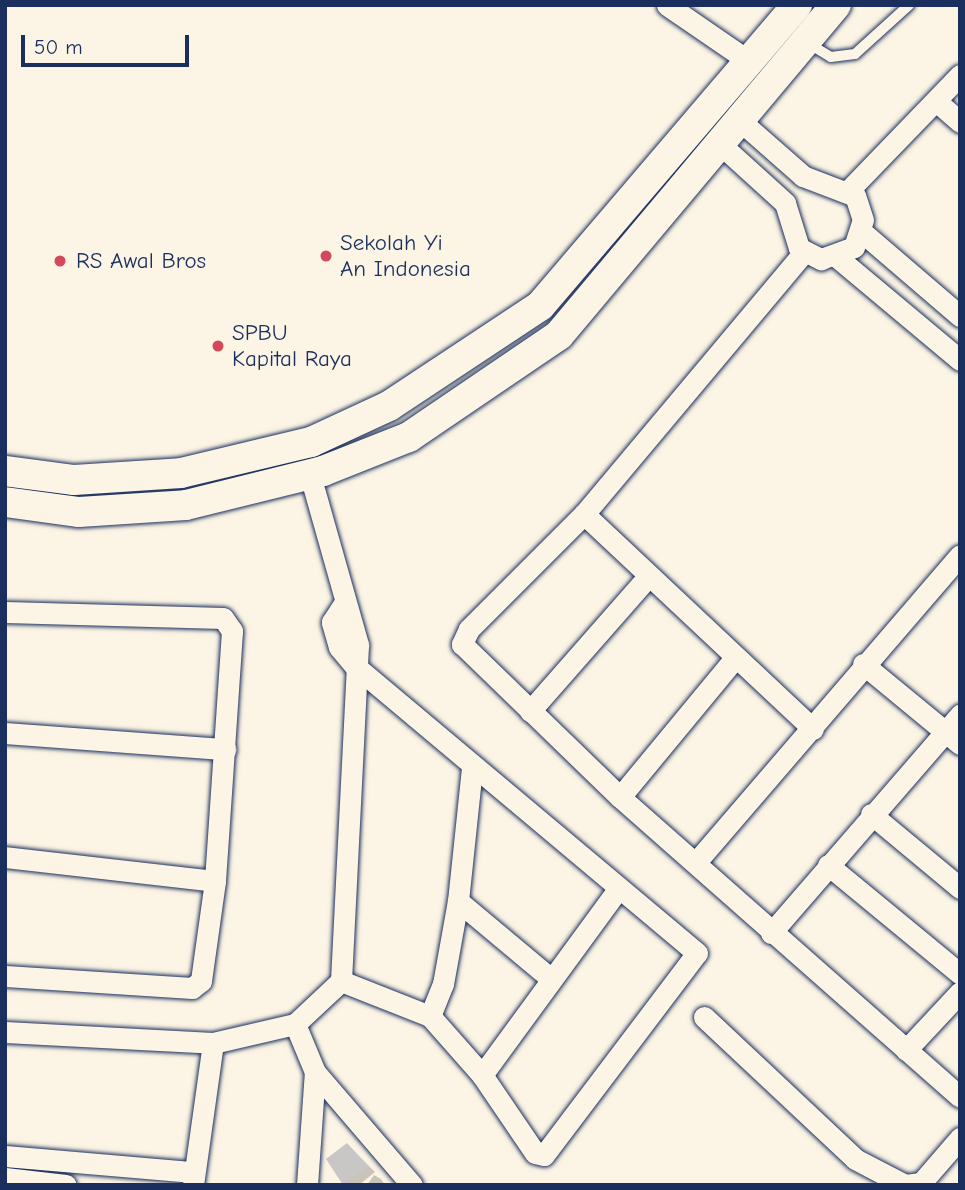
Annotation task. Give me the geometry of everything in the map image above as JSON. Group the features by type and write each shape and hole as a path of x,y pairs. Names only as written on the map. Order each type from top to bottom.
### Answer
{"main road":[{"path":"5,471 74,480 181,473 311,442 461,363 540,306 590,251 747,60 797,5"},
{"path":"5,502 79,512 186,505 310,475 409,437 485,390 559,335 616,272 803,39 836,5"},
{"path":"590,251 616,272"}],"street":[{"path":"667,5 747,60"},
{"path":"849,190 960,75"},
{"path":"936,101 960,122"},
{"path":"737,118 803,176 849,190 861,207 862,232 854,247 838,258"},
{"path":"720,144 785,203 793,237 804,252 838,258 960,360"},
{"path":"862,232 960,316"},
{"path":"804,252 584,514 469,629 462,645 620,797 697,861 771,933 960,1097"},
{"path":"5,1032 213,1043 295,1024 341,981 355,622 343,605 310,475"},
{"path":"584,514 647,578 813,729"},
{"path":"697,861 813,729 863,664 960,555"},
{"path":"530,710 647,578"},
{"path":"5,612 223,618 232,631 215,881 203,976 196,987 5,976"},
{"path":"620,797 735,658"},
{"path":"863,664 952,738"},
{"path":"341,981 429,1016 482,1075 535,1153 548,1154 669,997 696,950 472,768 354,665"},
{"path":"771,933 871,814 952,738 960,715"},
{"path":"5,733 225,749"},
{"path":"429,1016 443,984 458,901 472,768"},
{"path":"871,814 960,888"},
{"path":"5,857 215,881"},
{"path":"828,865 960,974"},
{"path":"482,1075 550,978 618,889"},
{"path":"458,901 550,978"},
{"path":"906,1050 960,992"},
{"path":"704,1017 855,1159 905,1185 921,1183 960,1138"},
{"path":"295,1024 315,1072 412,1185"},
{"path":"5,1156 193,1178 213,1043"},
{"path":"307,1185 315,1072"},
{"path":"5,1178 68,1185"}],"lane":[{"path":"803,39 831,57 855,54 909,5"},
{"path":"68,1185 72,1162"}],"building":[{"path":"347,1143 369,1167 343,1185 326,1159"}],"place":[{"name":"Sekolah Yi An Indonesia","path":"326,256"},
{"name":"RS Awal Bros","path":"60,261"},
{"name":"SPBU Kapital Raya","path":"218,346"}]}
